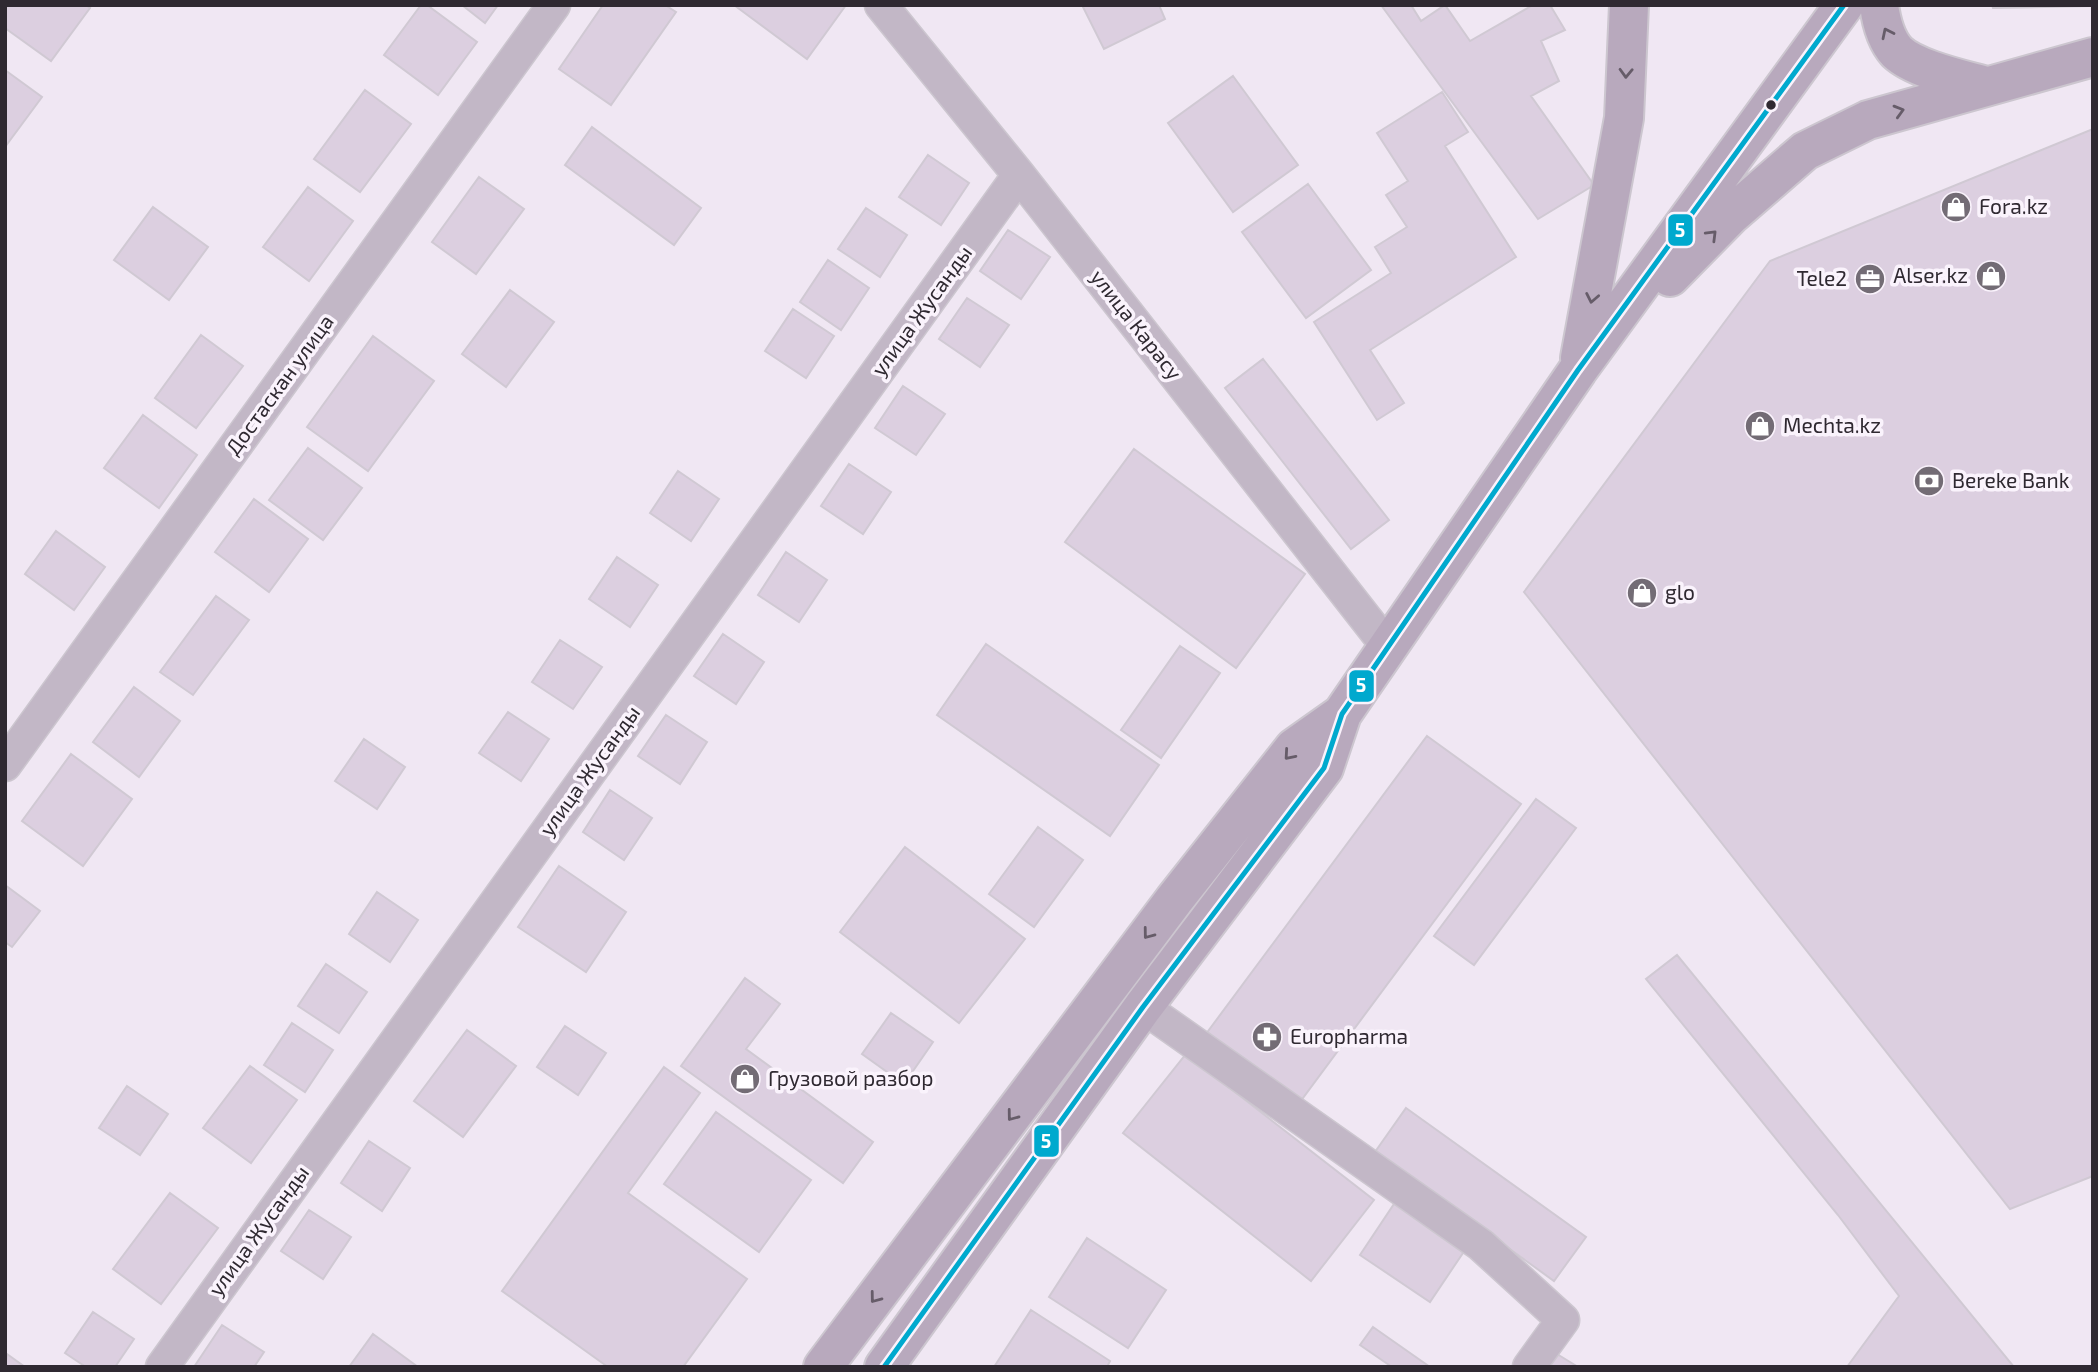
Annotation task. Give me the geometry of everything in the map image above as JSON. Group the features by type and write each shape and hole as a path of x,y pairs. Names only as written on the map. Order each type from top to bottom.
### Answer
{"highway":[{"path":"1578,370 1625,118 1629,5"},
{"path":"884,1367 1143,1007 1324,768 1342,714 1388,646 1578,370 1844,5"},
{"path":"1879,5 1883,26 1897,51 1930,70 1986,86"},
{"path":"1578,370 1730,216 1805,151 1868,120 2093,57"},
{"path":"823,1367 1235,822 1294,748 1342,714"},
{"path":"1235,822 1268,844"}],"street":[{"name":"Достаскан улица","path":"5,765 554,5"},
{"name":"улица Карасу","path":"881,5 1019,175 1388,646"},
{"name":"улица Жусанды","path":"162,1367 1019,175"},
{"path":"1143,1007 1481,1245 1563,1320 1529,1367"}],"building":[{"path":"8,5 86,5 90,8 51,61 5,28 5,9"},
{"path":"421,5 427,5 477,42 438,95 384,55"},
{"path":"462,5 498,5 485,23"},
{"path":"603,5 665,5 676,12 611,105 559,69"},
{"path":"734,5 846,5 807,59"},
{"path":"1082,5 1159,5 1165,19 1104,49"},
{"path":"1381,5 1411,5 1421,21 1445,5 1470,41 1533,5 1550,5 1565,30 1541,41 1559,81 1531,96 1594,185 1538,219"},
{"path":"1992,5 2093,5 2093,6 1993,8"},
{"path":"5,70 42,97 5,147"},
{"path":"1233,76 1298,165 1233,212 1168,123"},
{"path":"365,90 411,124 360,192 314,159"},
{"path":"1442,92 1468,132 1445,146 1516,257 1370,350 1404,403 1377,420 1314,322 1391,273 1375,247 1407,227 1386,195 1408,181 1377,133"},
{"path":"592,127 701,208 674,245 565,165"},
{"path":"2093,129 2093,1176 2010,1209 1524,592 1770,261"},
{"path":"928,155 969,183 941,225 899,197"},
{"path":"479,177 524,209 476,274 432,242"},
{"path":"1308,184 1371,270 1306,318 1242,232"},
{"path":"308,187 353,221 309,281 263,247"},
{"path":"153,207 208,247 169,300 114,260"},
{"path":"866,208 907,235 880,277 838,249"},
{"path":"1008,230 1050,257 1021,299 980,271"},
{"path":"828,260 869,288 841,330 800,302"},
{"path":"510,290 554,322 506,387 462,354"},
{"path":"967,298 1009,325 980,367 939,339"},
{"path":"793,309 834,336 806,378 765,351"},
{"path":"201,335 243,366 196,428 155,398"},
{"path":"373,336 434,381 368,471 307,427"},
{"path":"1263,359 1389,520 1351,549 1225,388"},
{"path":"903,386 945,414 916,455 875,428"},
{"path":"143,415 197,455 159,508 104,468"},
{"path":"308,448 362,488 323,540 269,500"},
{"path":"1134,449 1305,574 1236,668 1065,542"},
{"path":"849,464 891,492 863,534 821,506"},
{"path":"678,471 719,499 691,541 650,513"},
{"path":"254,499 308,539 269,592 215,552"},
{"path":"56,531 105,567 74,610 25,574"},
{"path":"786,552 827,580 799,622 758,595"},
{"path":"617,557 658,585 630,627 589,599"},
{"path":"216,596 249,620 193,695 160,672"},
{"path":"723,634 764,662 736,704 694,676"},
{"path":"560,640 602,667 573,709 532,682"},
{"path":"986,644 1159,765 1110,836 937,715"},
{"path":"1180,646 1220,673 1161,758 1121,730"},
{"path":"134,687 180,721 139,777 93,742"},
{"path":"508,712 549,739 521,781 479,753"},
{"path":"666,715 707,742 680,784 638,756"},
{"path":"1427,736 1521,804 1294,1110 1200,1042"},
{"path":"364,739 405,767 377,809 335,781"},
{"path":"71,754 132,799 83,866 22,821"},
{"path":"610,790 652,818 624,860 583,832"},
{"path":"1536,799 1576,828 1474,965 1434,936"},
{"path":"1038,827 1083,860 1034,927 989,894"},
{"path":"905,847 1025,939 959,1023 840,932"},
{"path":"559,866 626,912 586,972 518,927"},
{"path":"5,885 40,911 12,947 5,942"},
{"path":"377,892 418,920 390,962 349,934"},
{"path":"1677,955 2014,1367 1847,1367 1899,1296 1838,1215 1646,979"},
{"path":"326,964 367,992 339,1033 298,1006"},
{"path":"745,978 780,1004 746,1049 873,1142 843,1183 681,1066"},
{"path":"891,1013 933,1042 904,1084 862,1054"},
{"path":"292,1023 333,1050 305,1092 264,1065"},
{"path":"565,1026 606,1053 578,1095 537,1067"},
{"path":"467,1030 516,1066 463,1137 414,1101"},
{"path":"1186,1054 1374,1200 1311,1281 1123,1133"},
{"path":"250,1066 297,1100 251,1163 203,1128"},
{"path":"664,1067 700,1093 628,1193 747,1279 683,1367 608,1367 502,1291"},
{"path":"127,1086 168,1114 140,1155 99,1128"},
{"path":"1406,1108 1586,1237 1554,1281 1375,1152"},
{"path":"716,1112 811,1180 759,1252 664,1184"},
{"path":"369,1141 410,1168 382,1211 341,1183"},
{"path":"170,1193 218,1228 161,1304 113,1269"},
{"path":"1396,1201 1467,1247 1430,1302 1360,1255"},
{"path":"309,1210 351,1237 323,1279 281,1251"},
{"path":"1087,1238 1166,1290 1128,1348 1049,1297"},
{"path":"1031,1310 1110,1361 1107,1367 994,1367"},
{"path":"93,1312 134,1339 115,1367 86,1367 65,1353"},
{"path":"222,1325 264,1352 254,1367 194,1367"},
{"path":"1373,1327 1430,1367 1392,1367 1360,1345"},
{"path":"373,1334 418,1367 349,1367"},
{"path":"7,1354 25,1367 5,1367"},
{"path":"1557,1354 1578,1367 1549,1367"}],"transit line":[{"name":"5","path":"884,1367 1143,1007 1324,768 1342,714 1578,370 1844,5"}],"place":[{"name":"Fora.kz","path":"1956,207"},
{"name":"Alser.kz","path":"1991,276"},
{"name":"Tele2","path":"1870,279"},
{"name":"Mechta.kz","path":"1760,426"},
{"name":"Bereke Bank","path":"1929,481"},
{"name":"glo","path":"1642,593"},
{"name":"Europharma","path":"1267,1037"},
{"name":"Грузовой разбор","path":"745,1079"}]}
